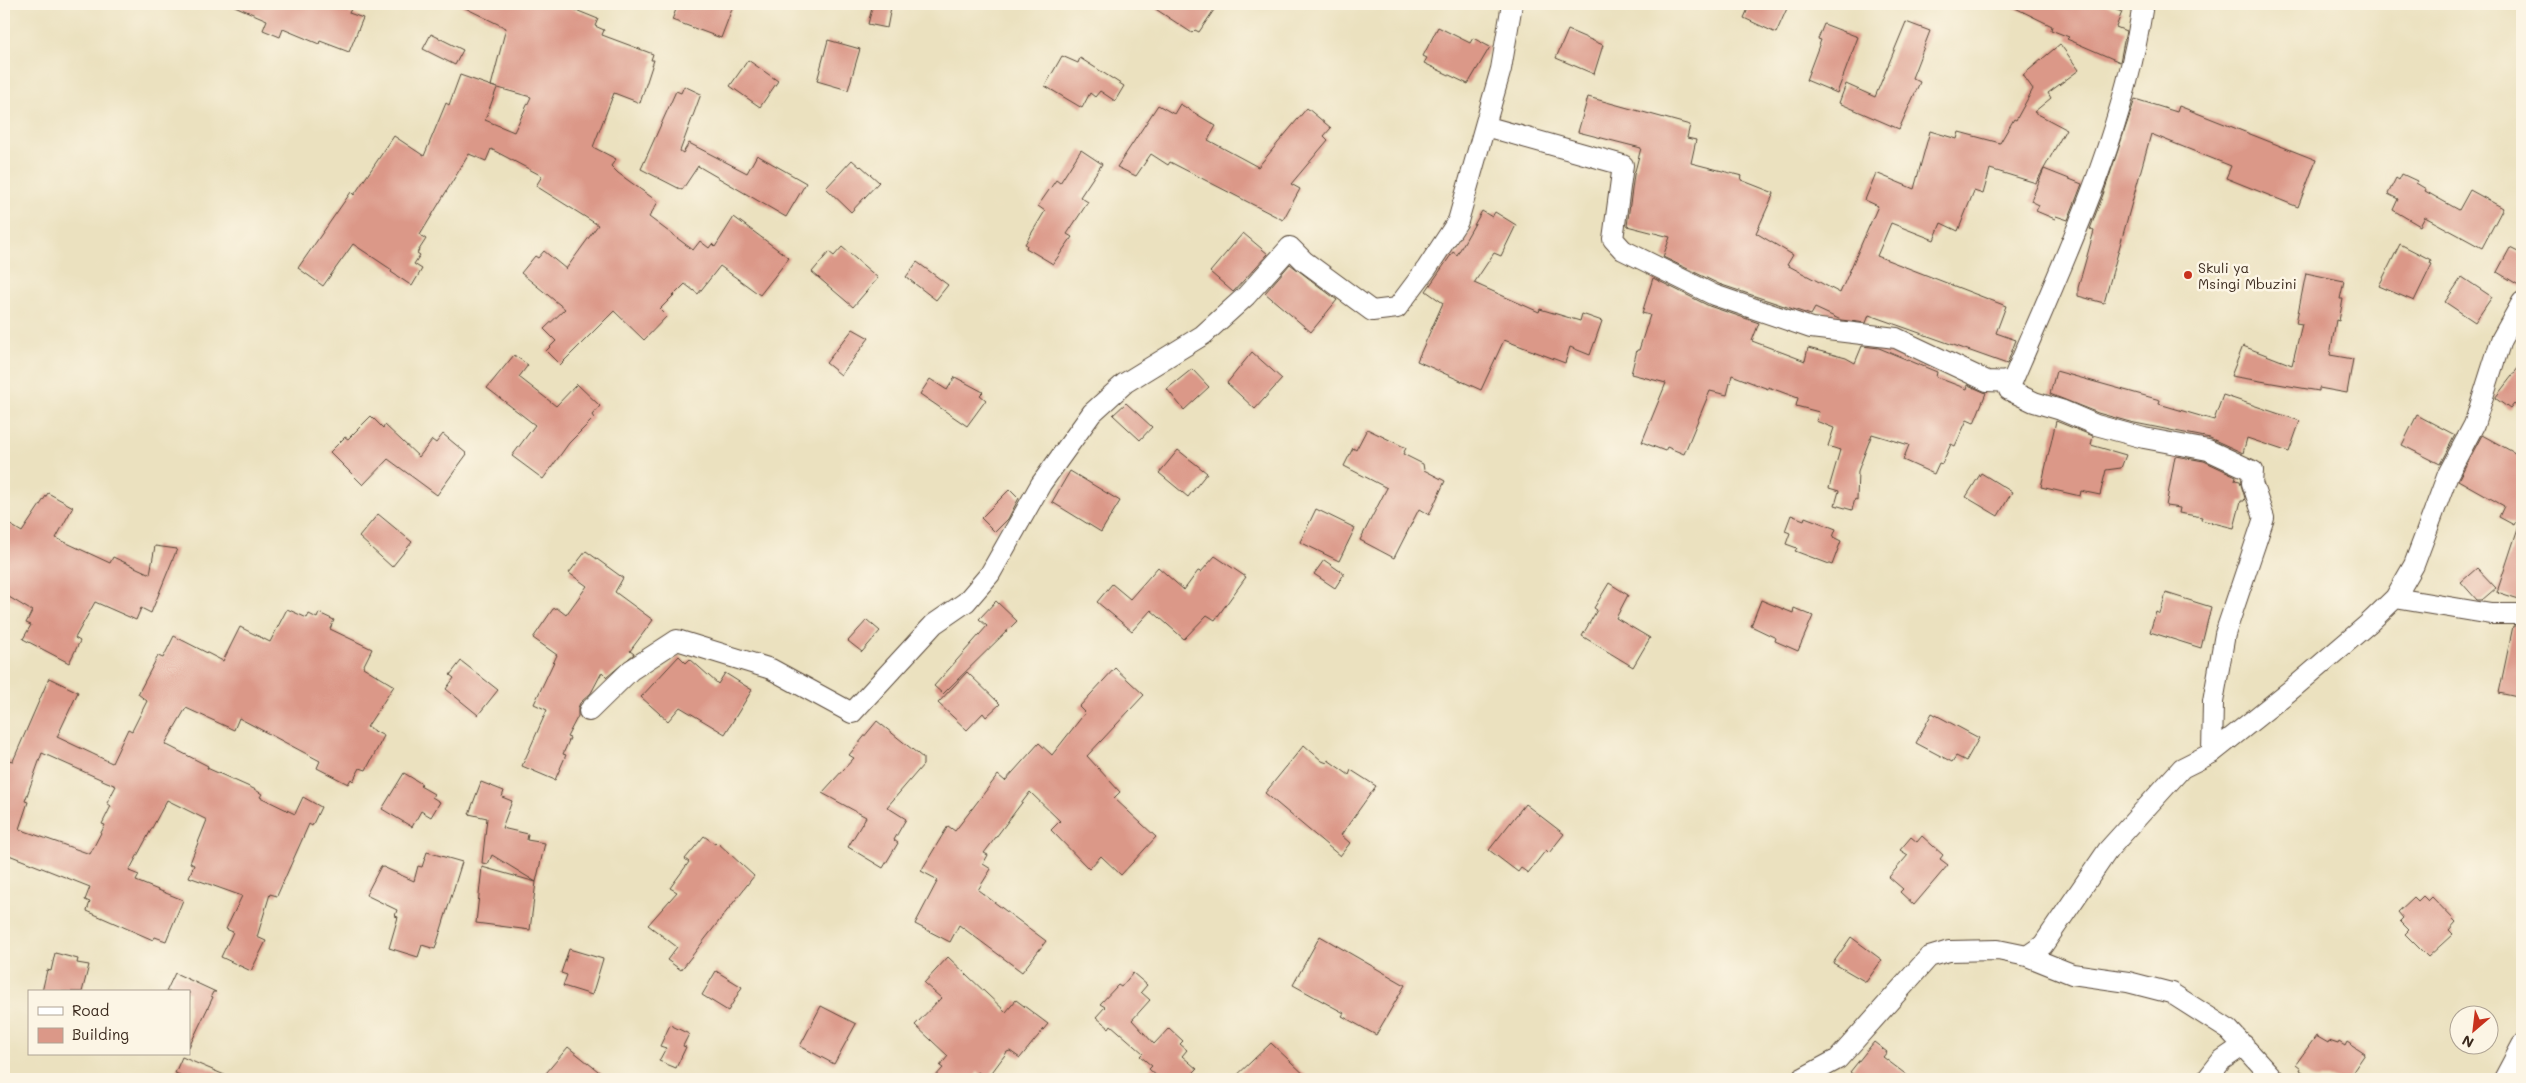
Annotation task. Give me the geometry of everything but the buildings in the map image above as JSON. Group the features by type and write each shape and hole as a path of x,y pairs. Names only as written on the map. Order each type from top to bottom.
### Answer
{"street":[{"path":"589,711 631,670 677,640 771,669 852,712 934,624 966,602 990,574 1042,484 1092,413 1125,383 1203,335 1246,296 1290,247 1304,261 1372,311 1397,308 1427,268 1458,221 1501,69 1512,4"},
{"path":"1485,126 1623,165 1613,239 1624,250 1670,274 1714,294 1811,328 1896,338 1987,381 2012,382 2102,162 2137,49 2143,4"},
{"path":"2027,956 2043,945 2108,850 2182,768 2212,753 2306,678 2395,598 2414,564 2448,474 2474,425 2502,340 2522,302"},
{"path":"2006,381 2009,390 2034,402 2062,410 2096,425 2144,438 2208,450 2253,471 2252,483 2264,518 2225,634 2213,702 2212,753"},
{"path":"2395,598 2492,614 2522,614"},
{"path":"1801,1079 1838,1059 1930,957 1949,950 1998,950 2027,956 2072,974 2128,982 2171,992 2229,1030 2274,1079"},
{"path":"2207,1079 2222,1060 2244,1045"},
{"path":"2504,1079 2522,1045"}],"place":[{"name":"Skuli ya Msingi Mbuzini","path":"2188,275"}]}
